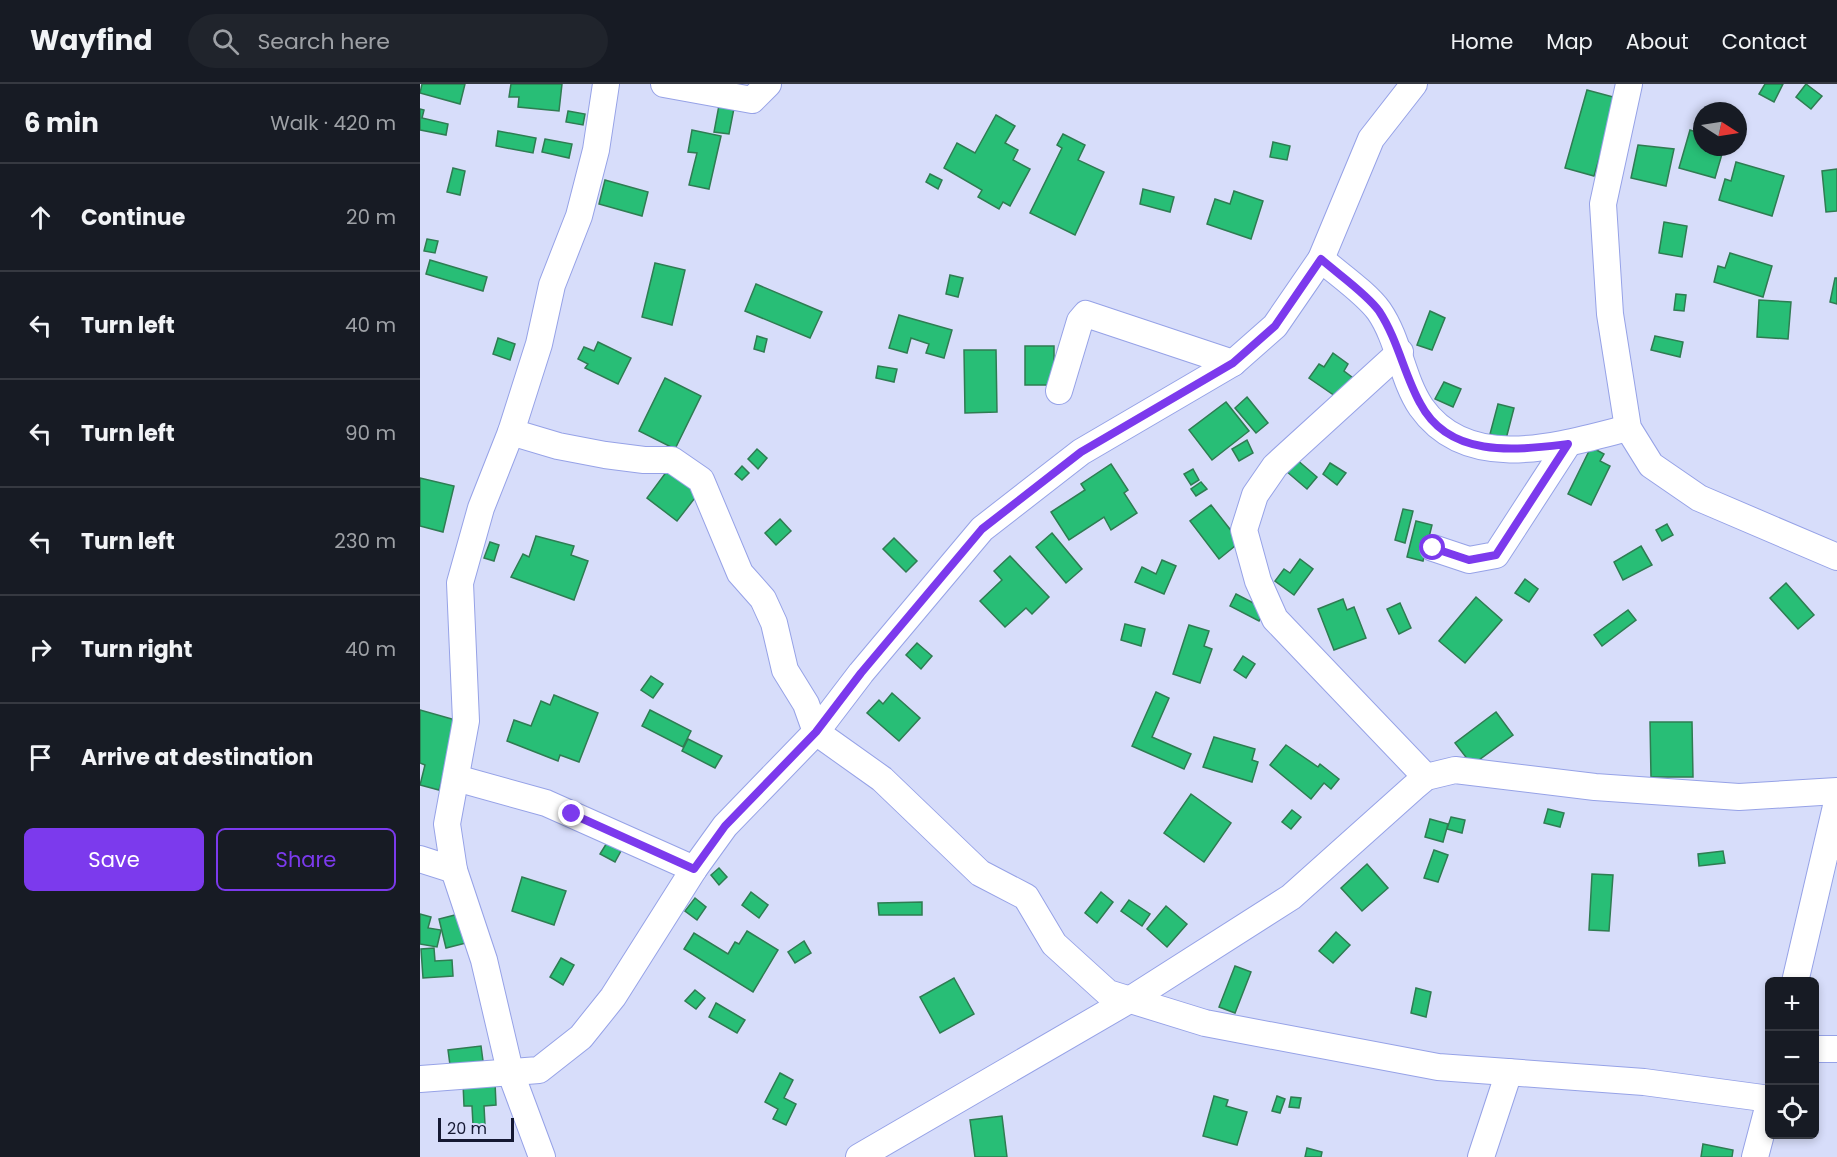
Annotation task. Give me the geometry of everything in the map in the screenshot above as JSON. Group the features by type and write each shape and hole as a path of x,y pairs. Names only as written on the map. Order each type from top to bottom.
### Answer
{"street":[{"path":"542,1157 510,1071 484,960 454,870 447,824 466,721 459,583 481,508 511,432 539,344 552,285 579,216 597,150 606,84"},
{"path":"664,84 752,100 768,84"},
{"path":"420,1079 539,1070 581,1037 614,997 694,869 725,826 816,732 875,655 982,529 1081,452 1233,363 1275,326 1321,259 1371,139 1414,84"},
{"path":"1629,84 1603,204 1610,314 1628,428 1651,465 1699,498 1837,557"},
{"path":"1321,259 1378,310 1400,352 1420,405 1441,429 1455,439 1502,451 1568,444 1628,428"},
{"path":"1059,391 1080,321 1086,314 1233,363"},
{"path":"1400,352 1275,466 1255,495 1244,530 1258,581 1275,620 1426,777"},
{"path":"511,432 558,446 586,451 644,460 672,460 701,480 740,573 763,598 774,623 785,670 806,704 816,732 882,778 980,873 1026,897 1054,944 1108,993 1205,1023 1438,1067 1644,1082 1765,1099"},
{"path":"1433,548 1469,560 1496,555 1568,444"},
{"path":"859,1157 1131,999 1291,897 1426,777 1455,770 1595,787 1739,797 1837,791"},
{"path":"456,778 546,803 694,869"},
{"path":"1796,977 1837,802"},
{"path":"420,859 454,870"},
{"path":"1819,1049 1837,1048"},
{"path":"1481,1157 1509,1072"},
{"path":"1755,1157 1765,1119"}],"building":[{"path":"422,84 465,84 460,104 420,93"},
{"path":"511,84 562,84 559,111 518,107 519,97 509,97"},
{"path":"1765,84 1783,84 1774,102 1759,94"},
{"path":"1806,84 1822,96 1811,109 1796,97"},
{"path":"1587,90 1617,98 1594,176 1565,168"},
{"path":"720,100 735,103 729,134 714,132"},
{"path":"420,109 424,110 422,118 448,124 446,135 420,130"},
{"path":"568,111 585,114 583,125 566,122"},
{"path":"996,115 1015,126 1005,143 1018,150 1013,160 1030,169 1010,206 1003,202 999,209 978,197 982,190 944,168 957,143 975,153"},
{"path":"692,130 721,136 709,189 689,185 697,153 688,152"},
{"path":"1690,130 1693,131 1693,156 1721,156 1715,178 1679,168"},
{"path":"498,131 536,138 533,153 496,146"},
{"path":"1063,134 1085,145 1078,160 1104,172 1075,235 1030,213 1062,148 1057,145"},
{"path":"545,139 572,144 569,158 542,152"},
{"path":"1273,142 1290,146 1287,160 1270,157"},
{"path":"1638,145 1674,149 1666,186 1631,178"},
{"path":"1736,162 1784,176 1772,216 1719,200 1725,179 1731,181"},
{"path":"453,168 465,171 460,195 447,192"},
{"path":"1837,169 1837,211 1826,212 1822,171"},
{"path":"930,174 942,180 938,189 926,182"},
{"path":"605,180 648,192 642,216 599,204"},
{"path":"1143,189 1174,197 1170,212 1140,204"},
{"path":"1234,191 1263,201 1251,239 1207,224 1215,199 1230,204"},
{"path":"1664,222 1687,226 1682,257 1659,253"},
{"path":"427,239 438,241 435,253 424,251"},
{"path":"1730,253 1772,266 1763,297 1714,282 1718,266 1725,268"},
{"path":"430,260 487,277 483,291 426,274"},
{"path":"655,263 685,270 672,325 642,317"},
{"path":"950,275 963,278 958,297 946,294"},
{"path":"1835,278 1837,278 1837,304 1830,302"},
{"path":"756,284 822,312 810,338 745,311"},
{"path":"1676,294 1686,295 1684,311 1674,310"},
{"path":"1759,300 1791,302 1788,339 1757,337"},
{"path":"1430,311 1445,318 1432,350 1417,345"},
{"path":"899,315 952,330 944,358 926,353 929,344 911,338 907,353 889,348"},
{"path":"757,336 767,339 764,352 754,349"},
{"path":"1655,336 1683,342 1680,357 1651,350"},
{"path":"498,338 515,344 510,360 493,354"},
{"path":"598,342 631,358 618,384 585,368 588,364 578,359 584,347 594,351"},
{"path":"1025,346 1054,346 1054,385 1025,385"},
{"path":"964,350 996,350 997,412 965,413"},
{"path":"1333,353 1348,364 1344,371 1353,378 1338,398 1309,378 1319,364 1324,367"},
{"path":"878,366 897,369 894,382 876,378"},
{"path":"665,378 701,396 675,449 639,431"},
{"path":"1444,382 1461,389 1453,407 1435,399"},
{"path":"1247,397 1268,423 1256,433 1235,408"},
{"path":"1226,402 1249,431 1212,460 1189,430"},
{"path":"1498,404 1514,408 1506,439 1490,434"},
{"path":"1247,440 1253,453 1239,461 1232,449"},
{"path":"1591,447 1604,454 1600,461 1610,466 1591,505 1568,494"},
{"path":"757,449 767,458 758,469 748,459"},
{"path":"1296,459 1317,477 1307,489 1286,471"},
{"path":"1330,463 1346,473 1337,485 1323,474"},
{"path":"1111,464 1128,490 1124,493 1137,513 1111,530 1104,517 1069,540 1051,512 1085,490 1081,484"},
{"path":"742,466 749,473 742,480 735,474"},
{"path":"1193,469 1199,480 1191,485 1184,474"},
{"path":"667,471 698,494 677,521 647,498"},
{"path":"420,478 454,486 443,532 420,526"},
{"path":"1201,482 1207,489 1196,496 1191,489"},
{"path":"1211,505 1240,542 1219,559 1190,521"},
{"path":"1403,509 1413,511 1405,543 1395,540"},
{"path":"780,519 791,531 776,545 765,533"},
{"path":"1416,521 1432,525 1423,561 1407,557"},
{"path":"1667,524 1673,535 1662,541 1656,530"},
{"path":"1052,533 1082,569 1066,583 1036,547"},
{"path":"536,536 574,546 571,555 588,561 574,600 511,577 523,554 529,557"},
{"path":"894,538 917,561 906,572 883,549"},
{"path":"490,542 499,545 494,561 484,558"},
{"path":"1641,546 1652,565 1623,580 1614,562"},
{"path":"1010,556 1049,597 1032,614 1026,608 1005,627 980,601 1002,580 994,571"},
{"path":"1300,559 1313,569 1294,595 1275,581 1284,569 1290,573"},
{"path":"1162,560 1176,566 1164,594 1135,582 1142,567 1156,574"},
{"path":"1525,579 1538,589 1529,602 1515,593"},
{"path":"1786,583 1814,615 1798,629 1770,598"},
{"path":"1236,594 1265,609 1259,621 1230,606"},
{"path":"1476,597 1502,620 1465,663 1439,641"},
{"path":"1343,599 1347,610 1354,607 1366,638 1334,650 1318,609"},
{"path":"1400,603 1411,628 1399,634 1387,609"},
{"path":"1628,610 1636,620 1602,646 1594,635"},
{"path":"1125,624 1145,629 1141,646 1121,640"},
{"path":"1189,625 1209,631 1204,646 1212,649 1200,683 1173,674"},
{"path":"917,643 932,656 921,669 906,655"},
{"path":"1243,656 1255,664 1246,678 1234,670"},
{"path":"651,676 663,684 653,698 641,690"},
{"path":"1156,692 1169,698 1152,737 1191,754 1184,769 1132,746"},
{"path":"892,693 920,718 899,741 867,713 879,700 883,704"},
{"path":"554,695 598,713 579,762 560,755 558,761 507,741 514,720 531,726 541,701 550,705"},
{"path":"420,710 459,721 439,790 420,785 425,765 420,763"},
{"path":"650,710 691,731 683,747 642,726"},
{"path":"1496,712 1513,735 1472,765 1455,743"},
{"path":"1650,722 1692,722 1693,777 1651,777"},
{"path":"1214,737 1255,749 1252,760 1258,762 1252,782 1203,767"},
{"path":"688,739 722,756 715,768 682,751"},
{"path":"1286,745 1318,767 1320,764 1339,779 1331,789 1324,783 1311,799 1270,765"},
{"path":"1191,794 1231,823 1204,862 1164,833"},
{"path":"1548,809 1564,813 1560,827 1544,823"},
{"path":"1292,810 1301,817 1291,829 1282,822"},
{"path":"1451,817 1465,820 1462,833 1447,829"},
{"path":"1430,819 1448,824 1443,842 1425,837"},
{"path":"608,841 622,849 615,862 600,854"},
{"path":"1434,850 1448,855 1438,882 1424,878"},
{"path":"1723,851 1725,863 1699,866 1698,854"},
{"path":"1367,864 1388,888 1362,911 1341,888"},
{"path":"719,868 727,877 719,885 711,875"},
{"path":"1592,874 1613,875 1609,931 1589,930"},
{"path":"522,877 566,891 554,925 512,911"},
{"path":"751,892 768,905 759,918 742,905"},
{"path":"1101,892 1113,902 1097,923 1085,913"},
{"path":"695,898 706,907 697,920 685,911"},
{"path":"1129,900 1150,914 1142,926 1121,911"},
{"path":"922,902 922,915 879,915 878,903"},
{"path":"1166,906 1187,924 1167,947 1147,929"},
{"path":"420,914 431,917 428,928 441,930 437,947 420,944"},
{"path":"459,914 466,943 446,948 439,919"},
{"path":"747,931 778,950 753,992 684,949 694,933 728,954 735,942 739,944"},
{"path":"1336,932 1350,945 1333,963 1319,951"},
{"path":"804,941 811,953 795,963 788,952"},
{"path":"434,948 435,961 452,960 453,976 423,978 421,949"},
{"path":"561,958 574,965 563,985 550,977"},
{"path":"1235,966 1251,972 1235,1013 1219,1007"},
{"path":"954,978 974,1014 940,1033 920,997"},
{"path":"1416,988 1431,992 1426,1017 1411,1013"},
{"path":"695,990 705,998 696,1009 685,1001"},
{"path":"716,1003 745,1020 737,1033 709,1017"},
{"path":"481,1046 483,1061 450,1065 448,1050"},
{"path":"780,1073 793,1080 784,1098 796,1104 786,1125 773,1119 778,1109 765,1102"},
{"path":"495,1082 496,1105 484,1106 485,1125 473,1125 472,1106 464,1106 463,1083"},
{"path":"1214,1096 1228,1100 1226,1106 1247,1112 1237,1145 1203,1136"},
{"path":"1277,1096 1285,1099 1280,1113 1272,1111"},
{"path":"1291,1097 1301,1098 1299,1108 1289,1107"},
{"path":"1002,1116 1007,1157 975,1157 970,1120"},
{"path":"1703,1144 1733,1150 1732,1157 1701,1157"},
{"path":"1307,1148 1322,1152 1321,1157 1305,1157"}],"route":[{"path":"572,814 694,869 725,826 816,732 861,673 982,529 1081,452 1233,363 1275,326 1321,259 1378,310 1400,352 1420,405 1441,429 1455,439 1502,451 1568,444 1496,555 1485,559 1469,560 1433,548"}]}
